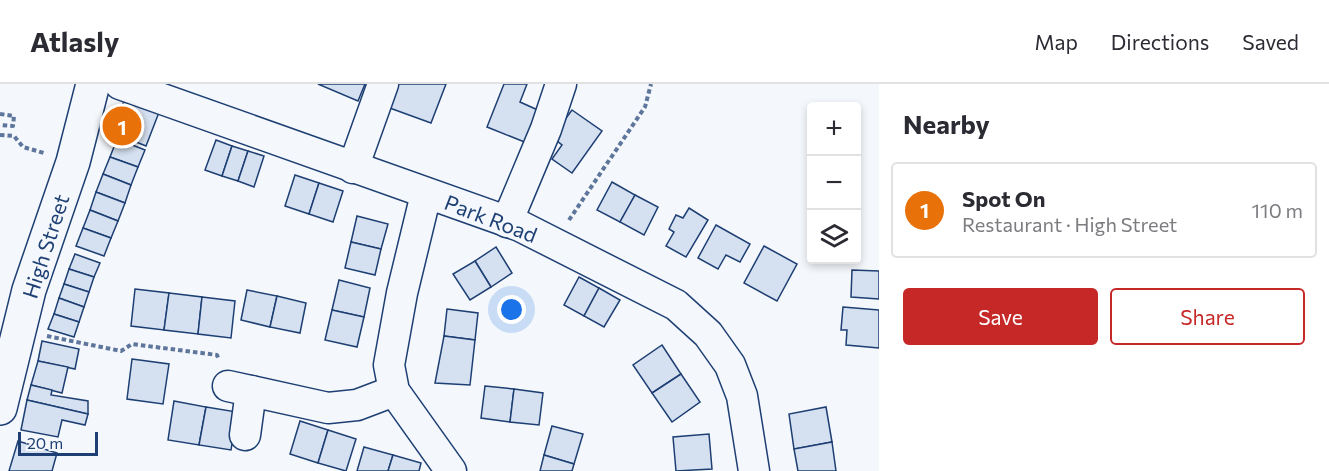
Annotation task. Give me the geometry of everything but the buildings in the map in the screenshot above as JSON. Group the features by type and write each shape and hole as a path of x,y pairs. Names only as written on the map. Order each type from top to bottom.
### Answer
{"main road":[{"name":"High Street","path":"0,408 29,290 73,162 93,84"}],"street":[{"name":"Park Road","path":"120,84 507,222 554,243 676,305 708,334 730,365 742,396 754,471"},
{"path":"353,168 383,84"},
{"path":"507,222 546,129 561,84"},
{"path":"426,194 402,293 389,365 393,392 451,471"},
{"path":"245,435 240,388 328,408 357,405 393,392"}],"path":[{"path":"554,243 645,107 651,84"},
{"path":"0,114 14,116 13,126 0,125"},
{"path":"0,135 14,136 23,147 73,162"},
{"path":"20,330 121,351 132,344 217,355 240,388"}],"place":[{"name":"Spot On","path":"122,126"}]}
